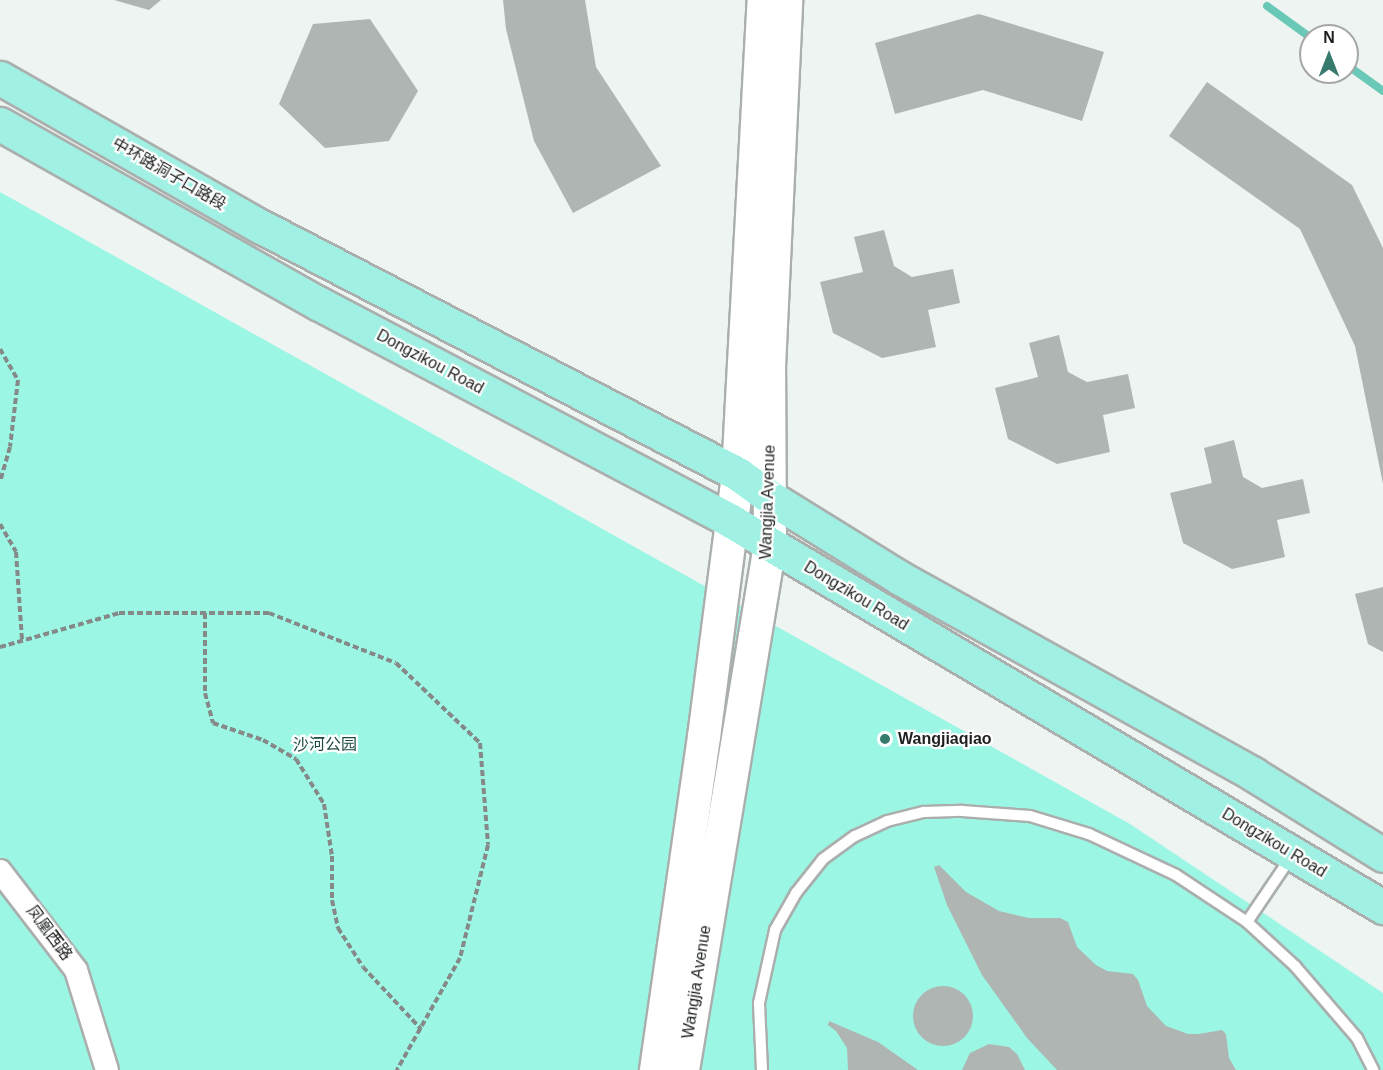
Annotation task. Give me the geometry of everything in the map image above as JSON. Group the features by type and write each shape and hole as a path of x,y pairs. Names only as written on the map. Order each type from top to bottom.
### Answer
{"main road":[{"name":"Wangjia Avenue","path":"656,1070 704,737 738,474 764,0"},
{"name":"Wangjia Avenue","path":"683,1070 770,545 769,367 786,0"},
{"name":"中环路洞子口路段","path":"0,78 258,225 738,474"},
{"name":"Dongzikou Road","path":"0,124 318,303 731,521 1383,907"},
{"path":"738,474 771,498 900,578 1253,774 1383,855"}],"street":[{"name":"凤凰西路","path":"0,871 76,970 107,1070"}],"lane":[{"path":"762,1070 759,1003 775,930 796,893 823,859 855,836 886,821 924,812 962,810 1030,816 1089,834 1176,875 1247,922 1295,966 1357,1038 1373,1070"},
{"path":"1247,922 1293,854"}],"path":[{"path":"0,349 18,380 10,447 0,482"},
{"path":"0,524 16,552 22,640"},
{"path":"0,647 118,613 268,613 396,663 480,743 488,845 460,958 397,1070"},
{"path":"205,613 205,693 213,723 263,740 296,759 324,804 333,856 333,900 338,928 363,967 421,1029"}],"green space":[{"name":"沙河公园","path":"0,192 1130,824 1383,993 1383,1070 0,1070"}],"building":[{"path":"114,0 161,0 149,10"},
{"path":"503,0 585,0 596,67 661,166 573,213 534,141 506,29"},
{"path":"979,14 1104,52 1082,121 983,90 895,114 875,43"},
{"path":"370,19 418,91 389,141 325,148 279,104 313,24"},
{"path":"1207,82 1352,185 1383,248 1383,484 1355,346 1300,229 1169,136"},
{"path":"884,230 894,266 912,277 953,269 960,303 928,310 936,347 882,358 833,333 820,282 863,272 854,237"},
{"path":"1059,335 1068,372 1087,382 1128,374 1135,408 1103,415 1110,452 1057,464 1008,439 995,388 1038,377 1029,343"},
{"path":"1234,440 1243,477 1262,488 1303,479 1310,513 1277,520 1285,557 1232,569 1183,543 1170,493 1212,483 1204,448"},
{"path":"1383,587 1383,652 1368,644 1355,594"},
{"path":"939,865 966,892 999,911 1029,918 1060,918 1068,922 1077,947 1096,965 1107,971 1133,974 1138,980 1147,1006 1166,1026 1188,1034 1222,1030 1226,1034 1229,1058 1236,1070 1057,1070 1027,1038 982,975 947,905 934,867"},
{"path":"937,986 949,986 960,991 968,999 973,1016 971,1028 960,1041 949,1046 937,1046 926,1041 918,1033 913,1022 913,1010 918,999 926,991"},
{"path":"829,1021 878,1042 918,1070 848,1070 847,1048 836,1031 828,1025"},
{"path":"989,1044 1009,1047 1017,1054 1025,1070 962,1070 970,1053"}],"waterway":[{"path":"1267,6 1299,29"},
{"path":"1359,74 1383,91"}],"place":[{"name":"Wangjiaqiao","path":"885,739"}]}
